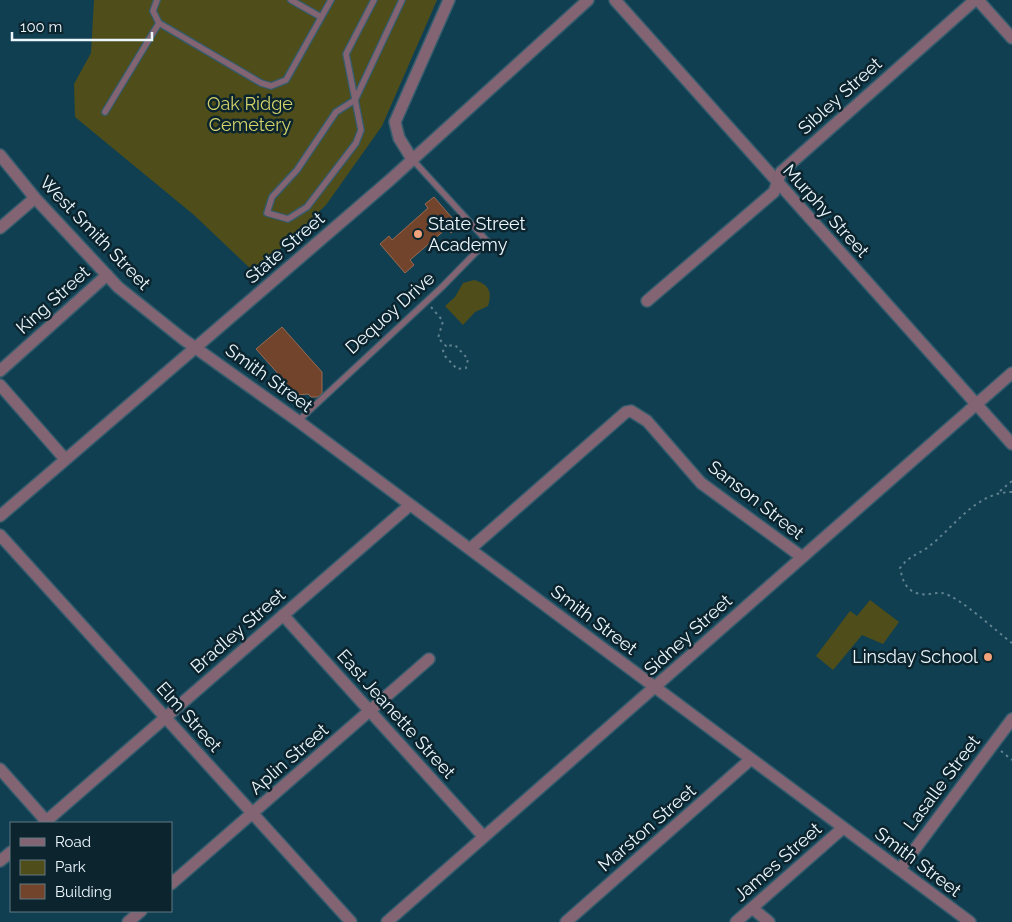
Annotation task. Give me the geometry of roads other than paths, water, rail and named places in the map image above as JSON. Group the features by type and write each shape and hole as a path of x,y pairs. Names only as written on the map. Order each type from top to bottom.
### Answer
{"street":[{"path":"412,159 399,138 395,122 449,0"},
{"name":"State Street","path":"0,516 412,159 588,0"},
{"name":"Murphy Street","path":"615,0 1012,444"},
{"path":"976,0 1012,38"},
{"name":"Sibley Street","path":"647,301 774,192 781,172 976,0"},
{"name":"West Smith Street","path":"0,155 35,198 107,275 133,298 196,347"},
{"path":"0,228 35,198"},
{"name":"King Street","path":"0,371 107,275"},
{"name":"Smith Street","path":"196,347 970,922"},
{"name":"Sidney Street","path":"387,922 1012,373"},
{"path":"0,386 65,459"},
{"name":"Sanson Street","path":"470,549 626,412 631,411 647,420 712,492 802,557"},
{"name":"Bradley Street","path":"47,822 410,505"},
{"name":"Elm Street","path":"0,535 351,922"},
{"name":"East Jeanette Street","path":"283,615 483,836"},
{"name":"Aplin Street","path":"172,883 429,659"},
{"name":"Lasalle Street","path":"900,869 1012,719"},
{"name":"Marston Street","path":"566,922 751,759"},
{"path":"0,769 45,822"},
{"name":"James Street","path":"736,922 843,828"},
{"path":"0,861 10,853"},
{"path":"752,908 769,922"}],"lane":[{"path":"157,0 153,11 159,23 261,84 271,86 286,80 331,0"},
{"path":"291,0 321,17"},
{"path":"374,0 346,54 355,100 362,130 356,143 307,207 288,219 267,213 272,197 297,170 336,112 355,100 402,0"},
{"path":"105,112 159,23"},
{"name":"Dequoy Drive","path":"298,421 426,302 487,242 412,159"}],"place":[{"name":"State Street Academy","path":"418,234"},
{"name":"Linsday School","path":"988,657"}],"park label":[{"name":"Oak Ridge Cemetery","path":"250,114"}]}
